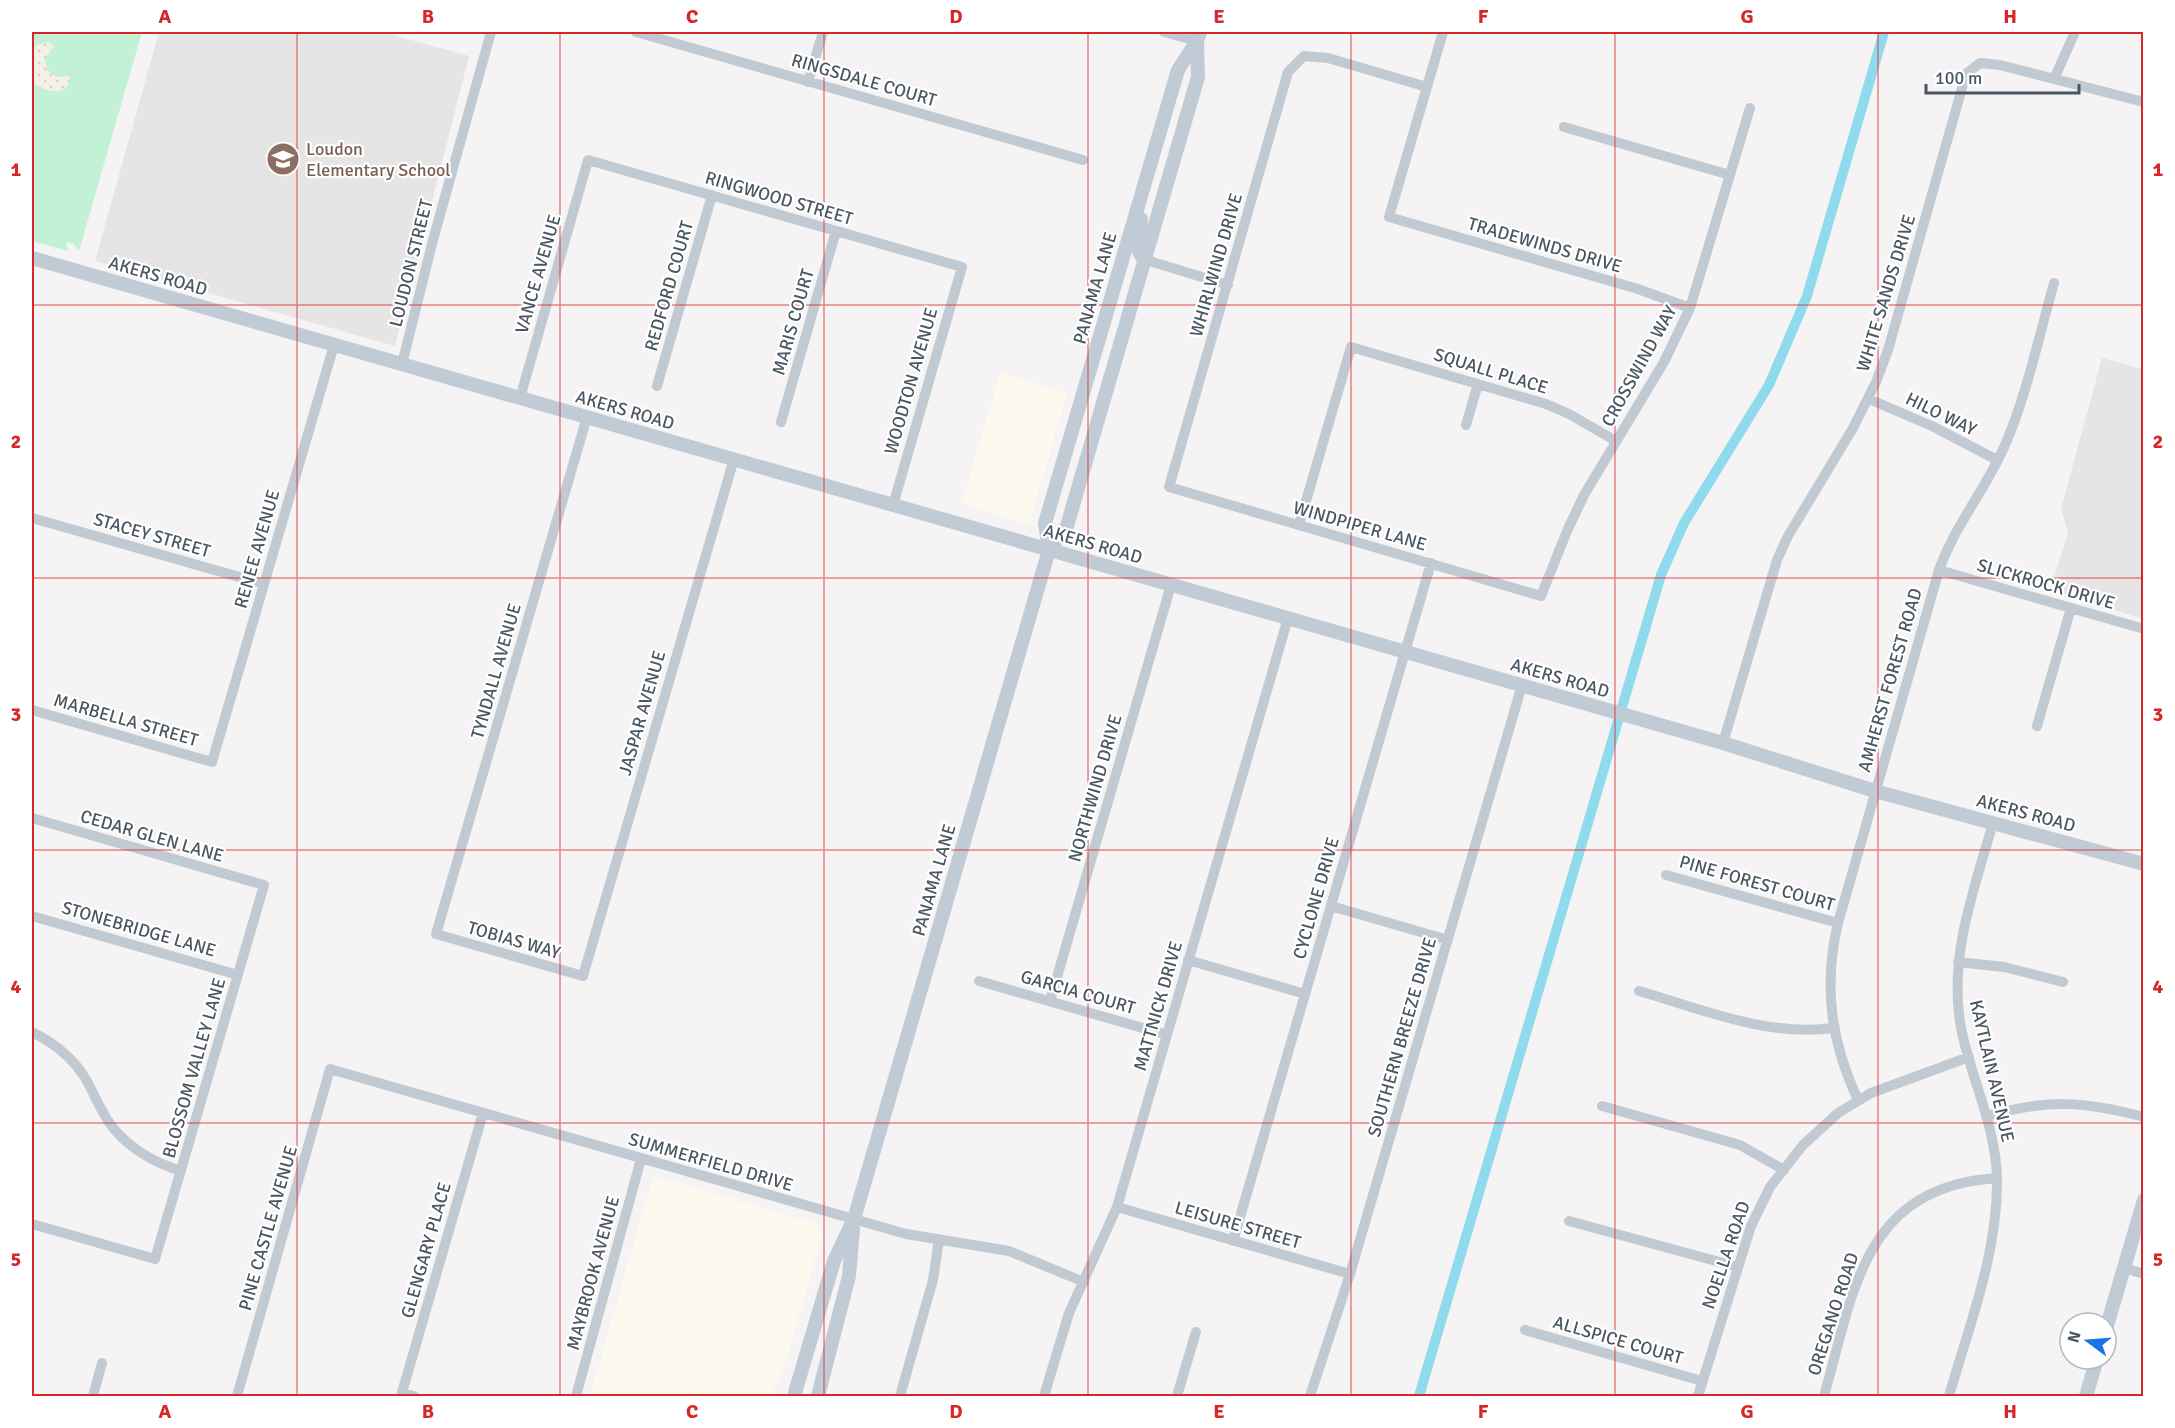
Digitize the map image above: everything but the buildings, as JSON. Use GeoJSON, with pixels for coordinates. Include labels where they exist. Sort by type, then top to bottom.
{"type":"FeatureCollection","features":[{"type":"Feature","properties":{"kind":"street","name":"LOUDON STREET"},"geometry":{"type":"LineString","coordinates":[[402,364],[433,240],[491,32]]}},
{"type":"Feature","properties":{"kind":"street","name":"RINGSDALE COURT"},"geometry":{"type":"LineString","coordinates":[[636,32],[1083,160]]}},
{"type":"Feature","properties":{"kind":"street"},"geometry":{"type":"LineString","coordinates":[[808,82],[823,32]]}},
{"type":"Feature","properties":{"kind":"street"},"geometry":{"type":"LineString","coordinates":[[1164,32],[1199,36]]}},
{"type":"Feature","properties":{"kind":"street"},"geometry":{"type":"LineString","coordinates":[[1427,87],[1443,32]]}},
{"type":"Feature","properties":{"kind":"street"},"geometry":{"type":"LineString","coordinates":[[2054,79],[2075,32]]}},
{"type":"Feature","properties":{"kind":"street","name":"PANAMA LANE"},"geometry":{"type":"LineString","coordinates":[[1049,550],[1045,523],[1178,70],[1199,36]]}},
{"type":"Feature","properties":{"kind":"street","name":"PANAMA LANE"},"geometry":{"type":"LineString","coordinates":[[794,1396],[834,1261],[854,1220],[1049,550],[1067,526],[1143,259],[1198,77],[1199,36]]}},
{"type":"Feature","properties":{"kind":"street","name":"WHIRLWIND DRIVE"},"geometry":{"type":"LineString","coordinates":[[1169,487],[1288,72],[1304,56],[1328,58],[1427,87]]}},
{"type":"Feature","properties":{"kind":"street","name":"WHITE SANDS DRIVE"},"geometry":{"type":"LineString","coordinates":[[1723,743],[1777,560],[1788,536],[1869,399],[1888,350],[1966,74],[1980,63],[2000,65],[2139,101]]}},
{"type":"Feature","properties":{"kind":"street","name":"TRADEWINDS DRIVE"},"geometry":{"type":"LineString","coordinates":[[1427,87],[1389,217],[1638,289],[1690,308]]}},
{"type":"Feature","properties":{"kind":"street","name":"CROSSWIND WAY"},"geometry":{"type":"LineString","coordinates":[[1542,596],[1567,531],[1616,441],[1664,362],[1690,308],[1750,108]]}},
{"type":"Feature","properties":{"kind":"street"},"geometry":{"type":"LineString","coordinates":[[1564,126],[1730,175]]}},
{"type":"Feature","properties":{"kind":"street","name":"RINGWOOD STREET"},"geometry":{"type":"LineString","coordinates":[[588,160],[962,267]]}},
{"type":"Feature","properties":{"kind":"street","name":"VANCE AVENUE"},"geometry":{"type":"LineString","coordinates":[[520,398],[588,160]]}},
{"type":"Feature","properties":{"kind":"street"},"geometry":{"type":"LineString","coordinates":[[1148,172],[1137,247],[1143,259],[1228,285]]}},
{"type":"Feature","properties":{"kind":"street","name":"REDFORD COURT"},"geometry":{"type":"LineString","coordinates":[[657,386],[712,195]]}},
{"type":"Feature","properties":{"kind":"street","name":"MARIS COURT"},"geometry":{"type":"LineString","coordinates":[[781,422],[836,231]]}},
{"type":"Feature","properties":{"kind":"street","name":"AKERS ROAD"},"geometry":{"type":"LineString","coordinates":[[32,258],[1723,743],[1875,790],[2144,864]]}},
{"type":"Feature","properties":{"kind":"street","name":"WOODTON AVENUE"},"geometry":{"type":"LineString","coordinates":[[893,505],[962,267]]}},
{"type":"Feature","properties":{"kind":"street","name":"AMHERST FOREST ROAD"},"geometry":{"type":"LineString","coordinates":[[1858,1100],[1845,1072],[1833,1028],[1830,969],[1838,923],[1939,570],[1955,532],[1997,460],[2013,426],[2054,283]]}},
{"type":"Feature","properties":{"kind":"street","name":"RENEE AVENUE"},"geometry":{"type":"LineString","coordinates":[[212,762],[334,345]]}},
{"type":"Feature","properties":{"kind":"street","name":"SQUALL PLACE"},"geometry":{"type":"LineString","coordinates":[[1299,525],[1351,347],[1478,384],[1569,414],[1616,441]]}},
{"type":"Feature","properties":{"kind":"street"},"geometry":{"type":"LineString","coordinates":[[1466,425],[1478,384]]}},
{"type":"Feature","properties":{"kind":"street","name":"HILO WAY"},"geometry":{"type":"LineString","coordinates":[[1869,399],[1934,427],[1997,460]]}},
{"type":"Feature","properties":{"kind":"street","name":"TYNDALL AVENUE"},"geometry":{"type":"LineString","coordinates":[[436,934],[587,417]]}},
{"type":"Feature","properties":{"kind":"street","name":"JASPAR AVENUE"},"geometry":{"type":"LineString","coordinates":[[583,976],[734,459]]}},
{"type":"Feature","properties":{"kind":"street","name":"WINDPIPER LANE"},"geometry":{"type":"LineString","coordinates":[[1169,487],[1542,596]]}},
{"type":"Feature","properties":{"kind":"street","name":"STACEY STREET"},"geometry":{"type":"LineString","coordinates":[[32,518],[264,584]]}},
{"type":"Feature","properties":{"kind":"street","name":"CYCLONE DRIVE"},"geometry":{"type":"LineString","coordinates":[[1233,1241],[1431,563]]}},
{"type":"Feature","properties":{"kind":"street","name":"SLICKROCK DRIVE"},"geometry":{"type":"LineString","coordinates":[[1939,570],[2144,629]]}},
{"type":"Feature","properties":{"kind":"street","name":"NORTHWIND DRIVE"},"geometry":{"type":"LineString","coordinates":[[1050,1001],[1171,585]]}},
{"type":"Feature","properties":{"kind":"street"},"geometry":{"type":"LineString","coordinates":[[2037,726],[2071,608]]}},
{"type":"Feature","properties":{"kind":"street","name":"MATTNICK DRIVE"},"geometry":{"type":"LineString","coordinates":[[1044,1396],[1069,1313],[1117,1207],[1288,618]]}},
{"type":"Feature","properties":{"kind":"street","name":"SOUTHERN BREEZE DRIVE"},"geometry":{"type":"LineString","coordinates":[[1310,1396],[1350,1274],[1522,685]]}},
{"type":"Feature","properties":{"kind":"street","name":"MARBELLA STREET"},"geometry":{"type":"LineString","coordinates":[[32,710],[212,762]]}},
{"type":"Feature","properties":{"kind":"street","name":"CEDAR GLEN LANE"},"geometry":{"type":"LineString","coordinates":[[32,818],[264,885]]}},
{"type":"Feature","properties":{"kind":"street","name":"KAYTLAIN AVENUE"},"geometry":{"type":"LineString","coordinates":[[1949,1396],[1992,1243],[1996,1221],[1997,1178],[1993,1138],[1969,1057],[1958,1007],[1958,962],[1962,931],[1992,823]]}},
{"type":"Feature","properties":{"kind":"street","name":"PINE FOREST COURT"},"geometry":{"type":"LineString","coordinates":[[1666,875],[1838,923]]}},
{"type":"Feature","properties":{"kind":"street","name":"BLOSSOM VALLEY LANE"},"geometry":{"type":"LineString","coordinates":[[32,1224],[155,1260],[264,885]]}},
{"type":"Feature","properties":{"kind":"street"},"geometry":{"type":"LineString","coordinates":[[1331,906],[1448,940]]}},
{"type":"Feature","properties":{"kind":"street","name":"STONEBRIDGE LANE"},"geometry":{"type":"LineString","coordinates":[[32,916],[238,975]]}},
{"type":"Feature","properties":{"kind":"street","name":"TOBIAS WAY"},"geometry":{"type":"LineString","coordinates":[[436,934],[583,976]]}},
{"type":"Feature","properties":{"kind":"street"},"geometry":{"type":"LineString","coordinates":[[1188,960],[1305,994]]}},
{"type":"Feature","properties":{"kind":"street"},"geometry":{"type":"LineString","coordinates":[[1958,962],[2004,967],[2063,982]]}},
{"type":"Feature","properties":{"kind":"street","name":"GARCIA COURT"},"geometry":{"type":"LineString","coordinates":[[980,981],[1167,1035]]}},
{"type":"Feature","properties":{"kind":"street"},"geometry":{"type":"LineString","coordinates":[[1639,991],[1773,1029],[1809,1031],[1833,1028]]}},
{"type":"Feature","properties":{"kind":"street"},"geometry":{"type":"LineString","coordinates":[[32,1032],[58,1047],[78,1068],[103,1114],[125,1141],[151,1160],[181,1171]]}},
{"type":"Feature","properties":{"kind":"street","name":"NOELLA ROAD"},"geometry":{"type":"LineString","coordinates":[[1698,1396],[1738,1267],[1760,1206],[1784,1170],[1820,1129],[1858,1100],[1891,1084],[1969,1057]]}},
{"type":"Feature","properties":{"kind":"street","name":"SUMMERFIELD DRIVE"},"geometry":{"type":"LineString","coordinates":[[330,1069],[906,1234],[1009,1251],[1084,1282]]}},
{"type":"Feature","properties":{"kind":"street","name":"PINE CASTLE AVENUE"},"geometry":{"type":"LineString","coordinates":[[237,1396],[330,1069]]}},
{"type":"Feature","properties":{"kind":"street"},"geometry":{"type":"LineString","coordinates":[[1987,1116],[2034,1104],[2054,1102],[2097,1105],[2144,1118]]}},
{"type":"Feature","properties":{"kind":"street"},"geometry":{"type":"LineString","coordinates":[[1602,1106],[1740,1145],[1784,1170]]}},
{"type":"Feature","properties":{"kind":"street","name":"GLENGARY PLACE"},"geometry":{"type":"LineString","coordinates":[[402,1395],[483,1113]]}},
{"type":"Feature","properties":{"kind":"street","name":"MAYBROOK AVENUE"},"geometry":{"type":"LineString","coordinates":[[576,1396],[641,1159]]}},
{"type":"Feature","properties":{"kind":"street","name":"OREGANO ROAD"},"geometry":{"type":"LineString","coordinates":[[1824,1396],[1857,1280],[1873,1246],[1885,1230],[1912,1204],[1930,1194],[1965,1181],[1997,1178]]}},
{"type":"Feature","properties":{"kind":"street"},"geometry":{"type":"LineString","coordinates":[[2111,1311],[2144,1200]]}},
{"type":"Feature","properties":{"kind":"street","name":"LEISURE STREET"},"geometry":{"type":"LineString","coordinates":[[1117,1207],[1350,1274]]}},
{"type":"Feature","properties":{"kind":"street","name":"PANAMA LANE"},"geometry":{"type":"LineString","coordinates":[[818,1396],[849,1276],[854,1220]]}},
{"type":"Feature","properties":{"kind":"street"},"geometry":{"type":"LineString","coordinates":[[1569,1221],[1738,1267]]}},
{"type":"Feature","properties":{"kind":"street"},"geometry":{"type":"LineString","coordinates":[[900,1396],[930,1291],[939,1239]]}},
{"type":"Feature","properties":{"kind":"street"},"geometry":{"type":"LineString","coordinates":[[2124,1268],[2144,1274]]}},
{"type":"Feature","properties":{"kind":"street","name":"ALLSPICE COURT"},"geometry":{"type":"LineString","coordinates":[[1525,1330],[1702,1381]]}},
{"type":"Feature","properties":{"kind":"street"},"geometry":{"type":"LineString","coordinates":[[1177,1396],[1196,1332]]}},
{"type":"Feature","properties":{"kind":"street"},"geometry":{"type":"LineString","coordinates":[[93,1396],[102,1363]]}},
{"type":"Feature","properties":{"kind":"street"},"geometry":{"type":"LineString","coordinates":[[2086,1396],[2093,1371]]}},
{"type":"Feature","properties":{"kind":"street"},"geometry":{"type":"LineString","coordinates":[[402,1395],[414,1396]]}},
{"type":"Feature","properties":{"kind":"shaded area","name":"Loudon Elementary School"},"geometry":{"type":"Polygon","coordinates":[[[159,32],[382,32],[469,56],[395,346],[95,261],[159,32]]]}},
{"type":"Feature","properties":{"kind":"shaded area"},"geometry":{"type":"Polygon","coordinates":[[[2102,358],[2143,369],[2143,619],[2050,590],[2068,533],[2061,509],[2102,358]]]}},
{"type":"Feature","properties":{"kind":"shaded area"},"geometry":{"type":"Polygon","coordinates":[[[1000,373],[1067,393],[1029,525],[962,503],[1000,373]]]}},
{"type":"Feature","properties":{"kind":"shaded area"},"geometry":{"type":"Polygon","coordinates":[[[653,1176],[816,1223],[822,1235],[786,1361],[770,1396],[590,1396],[653,1176]]]}},
{"type":"Feature","properties":{"kind":"green space"},"geometry":{"type":"Polygon","coordinates":[[[32,32],[142,32],[79,251],[74,244],[66,242],[68,251],[32,241],[32,234],[36,234],[32,233],[32,32]]]}},
{"type":"Feature","properties":{"kind":"sand"},"geometry":{"type":"Polygon","coordinates":[[[48,42],[54,46],[45,58],[47,70],[57,77],[68,76],[70,79],[64,89],[59,91],[42,88],[32,82],[32,51],[37,45],[48,42]]]}},
{"type":"Feature","properties":{"kind":"waterway"},"geometry":{"type":"LineString","coordinates":[[1419,1396],[1661,575],[1684,523],[1769,385],[1807,296],[1884,32]]}},
{"type":"Feature","properties":{"kind":"place","name":"Loudon Elementary School"},"geometry":{"type":"Point","coordinates":[283,159]}}]}
